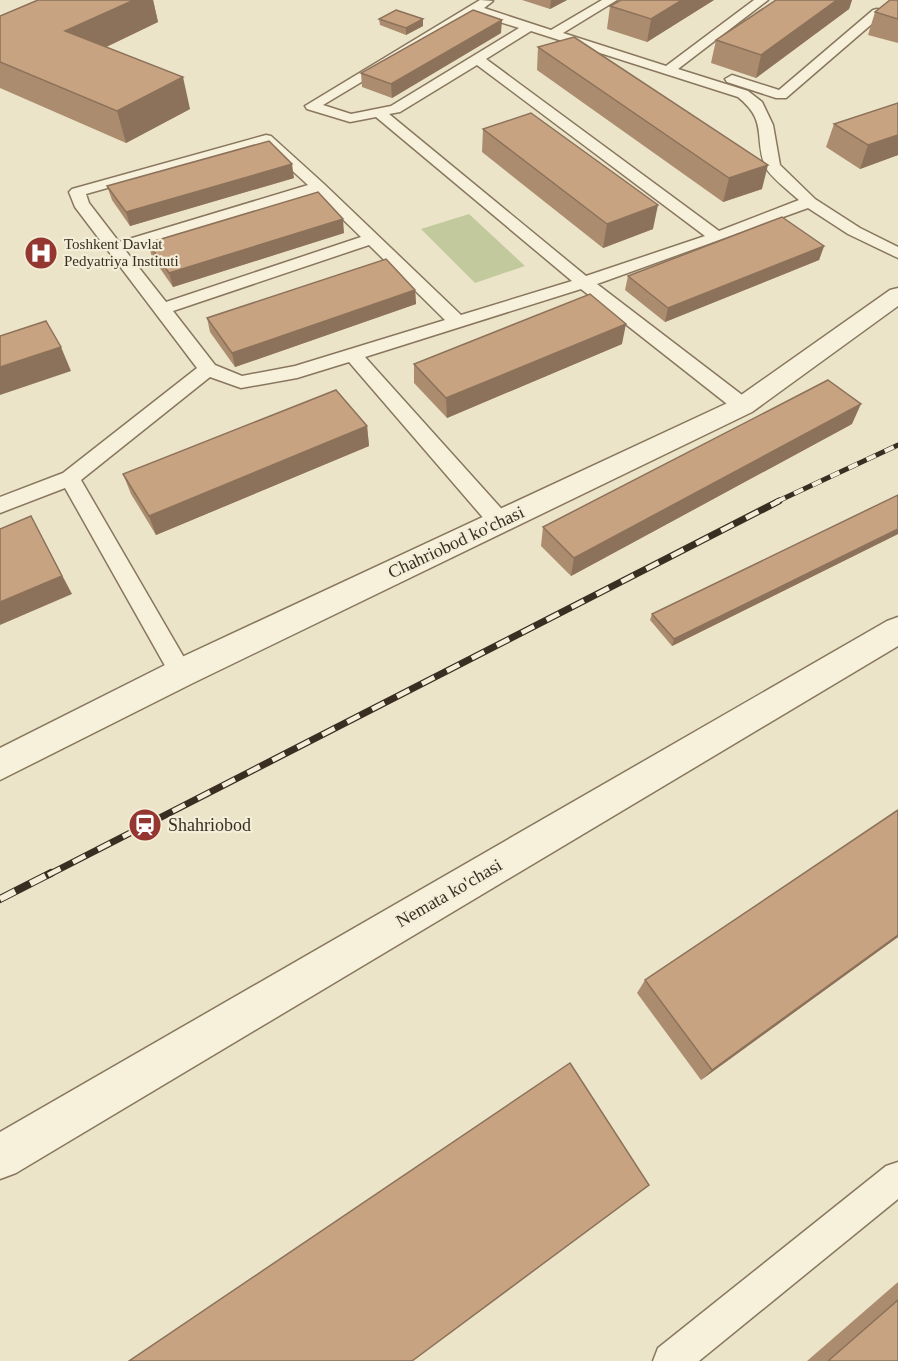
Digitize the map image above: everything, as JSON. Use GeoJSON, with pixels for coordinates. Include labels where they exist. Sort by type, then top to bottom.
{"type":"FeatureCollection","features":[{"type":"Feature","properties":{"kind":"street","name":"Chahriobod ko'chasi"},"geometry":{"type":"LineString","coordinates":[[0,765],[181,673],[743,406],[898,296]]}},
{"type":"Feature","properties":{"kind":"street","name":"Nemata ko'chasi"},"geometry":{"type":"LineString","coordinates":[[0,1157],[898,630]]}},
{"type":"Feature","properties":{"kind":"lane"},"geometry":{"type":"LineString","coordinates":[[489,0],[312,106],[350,118],[394,109],[529,27]]}},
{"type":"Feature","properties":{"kind":"lane"},"geometry":{"type":"LineString","coordinates":[[553,34],[611,0]]}},
{"type":"Feature","properties":{"kind":"lane"},"geometry":{"type":"LineString","coordinates":[[674,66],[762,0]]}},
{"type":"Feature","properties":{"kind":"lane"},"geometry":{"type":"LineString","coordinates":[[473,9],[553,34],[781,95],[877,13]]}},
{"type":"Feature","properties":{"kind":"lane"},"geometry":{"type":"LineString","coordinates":[[568,26],[743,94],[757,105],[766,125],[773,166],[809,202],[854,231],[898,253]]}},
{"type":"Feature","properties":{"kind":"lane"},"geometry":{"type":"LineString","coordinates":[[478,59],[717,237]]}},
{"type":"Feature","properties":{"kind":"lane"},"geometry":{"type":"LineString","coordinates":[[378,112],[584,283],[743,406]]}},
{"type":"Feature","properties":{"kind":"lane"},"geometry":{"type":"LineString","coordinates":[[458,322],[319,187],[266,139],[77,192],[81,204],[208,369],[241,382],[297,372],[584,283],[809,202]]}},
{"type":"Feature","properties":{"kind":"lane"},"geometry":{"type":"LineString","coordinates":[[115,248],[319,187]]}},
{"type":"Feature","properties":{"kind":"lane"},"geometry":{"type":"LineString","coordinates":[[162,309],[372,239]]}},
{"type":"Feature","properties":{"kind":"lane"},"geometry":{"type":"LineString","coordinates":[[352,354],[500,522]]}},
{"type":"Feature","properties":{"kind":"lane"},"geometry":{"type":"LineString","coordinates":[[0,506],[70,478],[208,369]]}},
{"type":"Feature","properties":{"kind":"lane"},"geometry":{"type":"LineString","coordinates":[[70,478],[181,673]]}},
{"type":"Feature","properties":{"kind":"lane"},"geometry":{"type":"LineString","coordinates":[[671,1361],[898,1178]]}},
{"type":"Feature","properties":{"kind":"green space"},"geometry":{"type":"Polygon","coordinates":[[[469,214],[525,266],[475,283],[421,229],[469,214]]]}},
{"type":"Feature","properties":{"kind":"building"},"geometry":{"type":"Polygon","coordinates":[[[38,0],[134,0],[65,31],[183,77],[117,111],[0,62],[0,16],[38,0]]]}},
{"type":"Feature","properties":{"kind":"building"},"geometry":{"type":"Polygon","coordinates":[[[621,0],[682,0],[651,19],[610,6],[621,0]]]}},
{"type":"Feature","properties":{"kind":"building"},"geometry":{"type":"Polygon","coordinates":[[[776,0],[837,0],[761,55],[716,40],[776,0]]]}},
{"type":"Feature","properties":{"kind":"building"},"geometry":{"type":"Polygon","coordinates":[[[890,0],[898,0],[898,19],[875,12],[890,0]]]}},
{"type":"Feature","properties":{"kind":"building"},"geometry":{"type":"Polygon","coordinates":[[[396,10],[423,19],[406,28],[379,19],[396,10]]]}},
{"type":"Feature","properties":{"kind":"building"},"geometry":{"type":"Polygon","coordinates":[[[473,10],[502,20],[391,84],[361,73],[473,10]]]}},
{"type":"Feature","properties":{"kind":"building"},"geometry":{"type":"Polygon","coordinates":[[[574,37],[768,165],[729,178],[538,47],[574,37]]]}},
{"type":"Feature","properties":{"kind":"building"},"geometry":{"type":"Polygon","coordinates":[[[898,103],[898,135],[868,145],[834,124],[898,103]]]}},
{"type":"Feature","properties":{"kind":"building"},"geometry":{"type":"Polygon","coordinates":[[[531,113],[658,205],[607,224],[483,129],[531,113]]]}},
{"type":"Feature","properties":{"kind":"building"},"geometry":{"type":"Polygon","coordinates":[[[269,141],[292,164],[126,212],[107,186],[269,141]]]}},
{"type":"Feature","properties":{"kind":"building"},"geometry":{"type":"Polygon","coordinates":[[[318,192],[343,219],[169,273],[148,243],[318,192]]]}},
{"type":"Feature","properties":{"kind":"building"},"geometry":{"type":"Polygon","coordinates":[[[782,217],[824,246],[668,308],[628,276],[782,217]]]}},
{"type":"Feature","properties":{"kind":"building"},"geometry":{"type":"Polygon","coordinates":[[[386,259],[415,290],[232,353],[207,318],[386,259]]]}},
{"type":"Feature","properties":{"kind":"building"},"geometry":{"type":"Polygon","coordinates":[[[590,294],[626,324],[446,398],[414,364],[590,294]]]}},
{"type":"Feature","properties":{"kind":"building"},"geometry":{"type":"Polygon","coordinates":[[[46,321],[61,347],[0,367],[0,336],[46,321]]]}},
{"type":"Feature","properties":{"kind":"building"},"geometry":{"type":"Polygon","coordinates":[[[828,380],[861,404],[574,558],[543,527],[828,380]]]}},
{"type":"Feature","properties":{"kind":"building"},"geometry":{"type":"Polygon","coordinates":[[[336,390],[367,426],[149,516],[123,474],[336,390]]]}},
{"type":"Feature","properties":{"kind":"building"},"geometry":{"type":"Polygon","coordinates":[[[898,495],[898,529],[674,639],[652,614],[898,495]]]}},
{"type":"Feature","properties":{"kind":"building"},"geometry":{"type":"Polygon","coordinates":[[[31,516],[62,576],[0,602],[0,529],[31,516]]]}},
{"type":"Feature","properties":{"kind":"building"},"geometry":{"type":"Polygon","coordinates":[[[898,810],[898,935],[712,1070],[645,980],[898,810]]]}},
{"type":"Feature","properties":{"kind":"building"},"geometry":{"type":"Polygon","coordinates":[[[570,1063],[649,1185],[412,1361],[129,1361],[570,1063]]]}},
{"type":"Feature","properties":{"kind":"building"},"geometry":{"type":"Polygon","coordinates":[[[898,1300],[898,1361],[828,1361],[898,1300]]]}},
{"type":"Feature","properties":{"kind":"railway"},"geometry":{"type":"LineString","coordinates":[[776,502],[898,445]]}},
{"type":"Feature","properties":{"kind":"railway"},"geometry":{"type":"LineString","coordinates":[[48,875],[779,501]]}},
{"type":"Feature","properties":{"kind":"railway"},"geometry":{"type":"LineString","coordinates":[[0,899],[51,873]]}},
{"type":"Feature","properties":{"kind":"place","name":"Toshkent Davlat Pedyatriya Instituti"},"geometry":{"type":"Point","coordinates":[41,253]}},
{"type":"Feature","properties":{"kind":"place","name":"Shahriobod"},"geometry":{"type":"Point","coordinates":[145,825]}}]}
